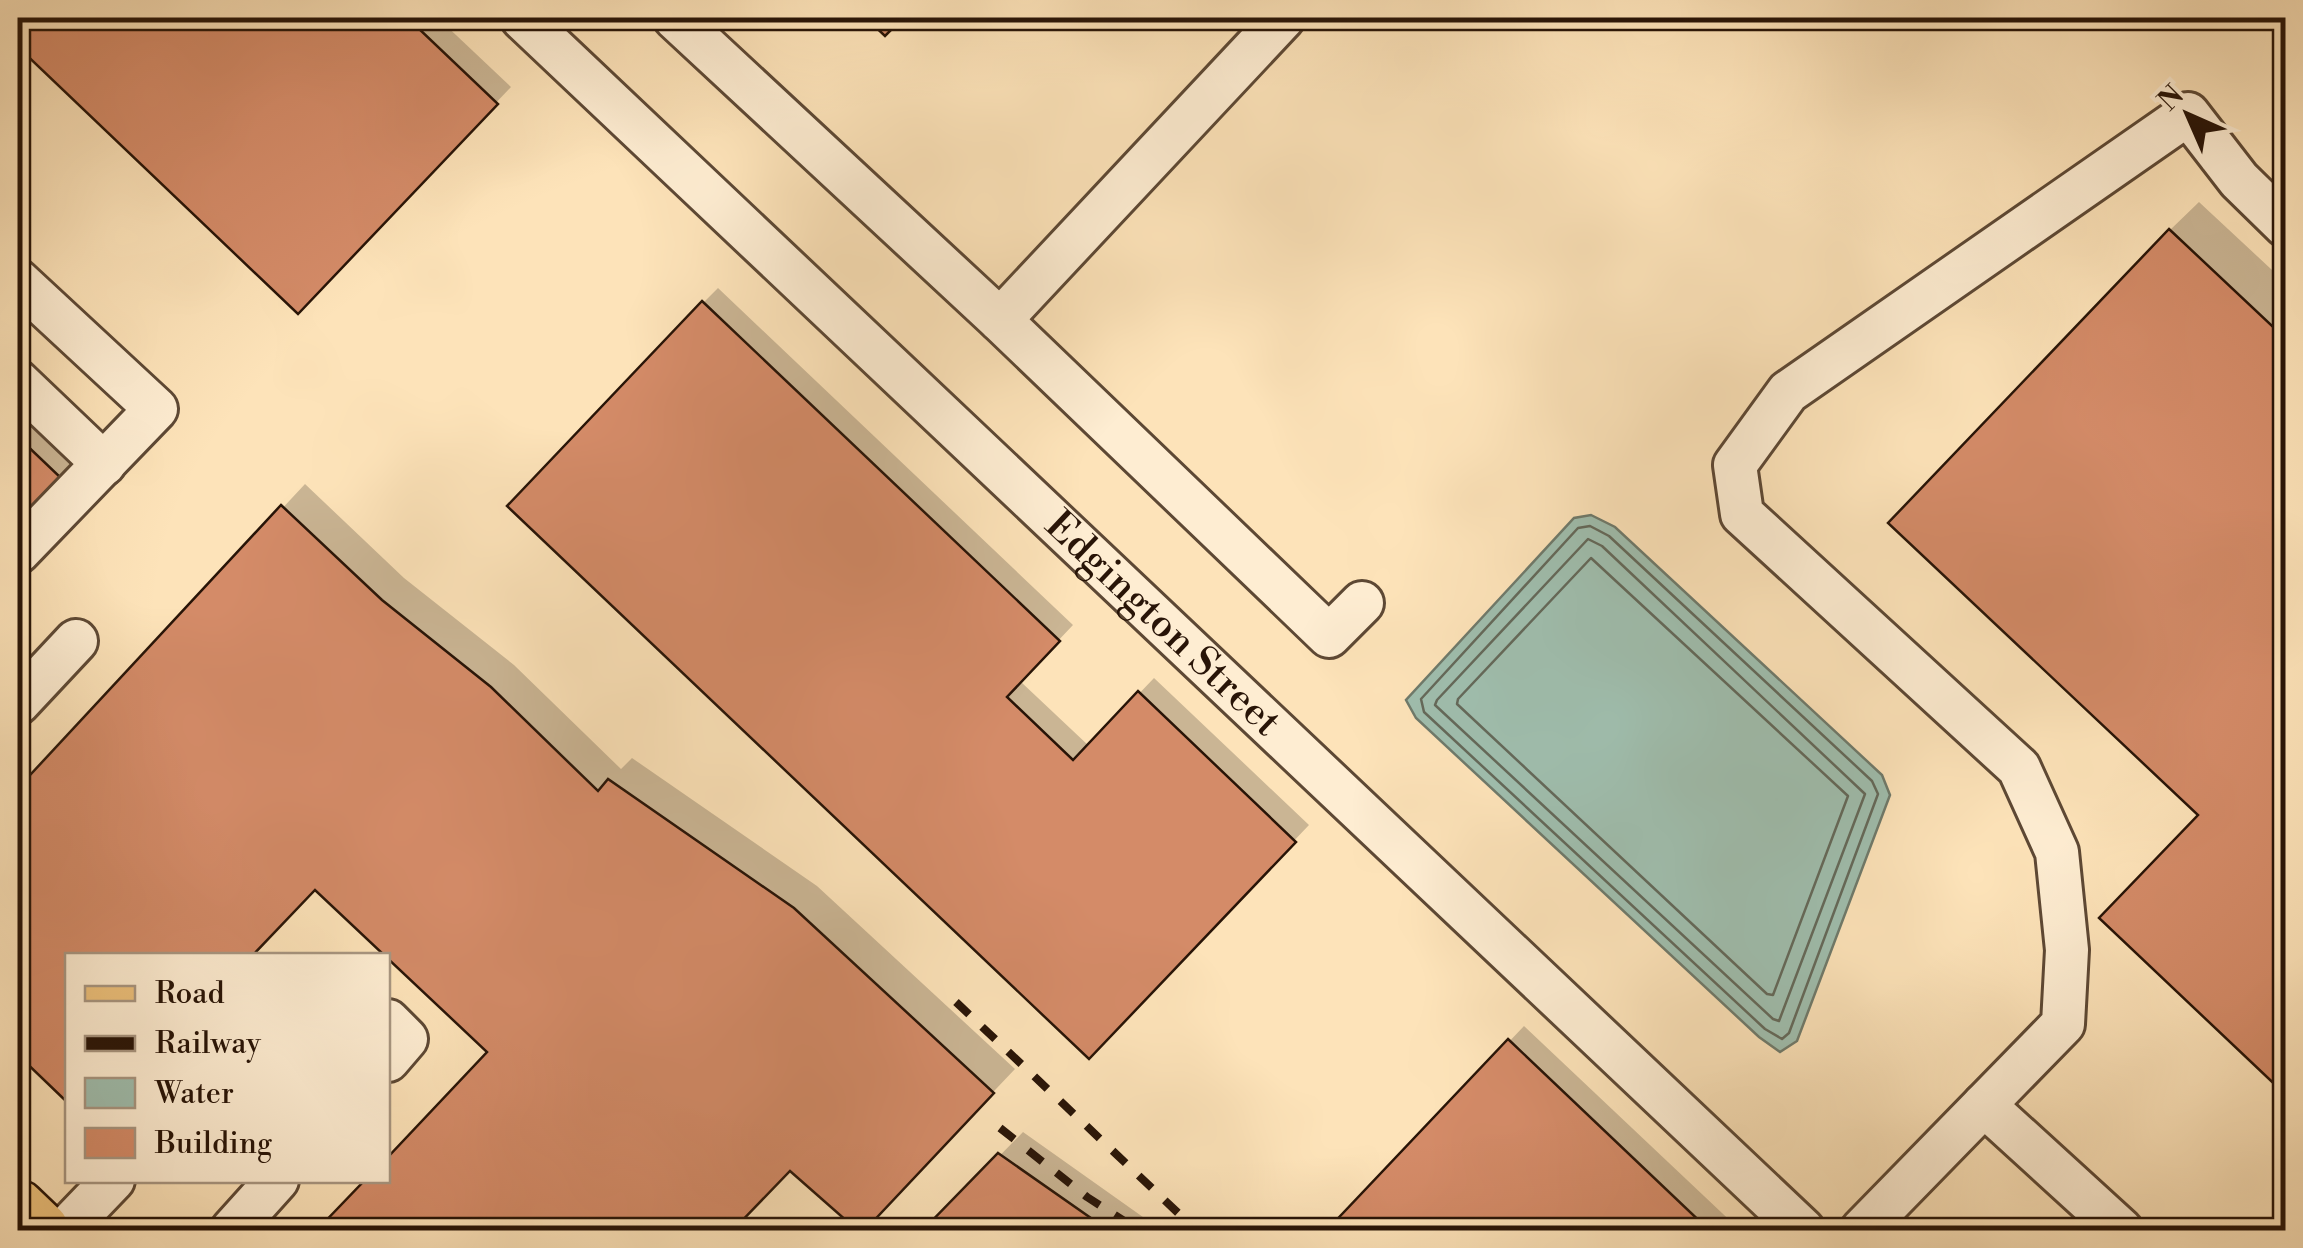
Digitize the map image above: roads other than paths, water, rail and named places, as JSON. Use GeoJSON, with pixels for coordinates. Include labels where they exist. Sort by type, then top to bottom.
{"type":"FeatureCollection","features":[{"type":"Feature","properties":{"kind":"main road"},"geometry":{"type":"LineString","coordinates":[[18,1208],[41,1230]]}},
{"type":"Feature","properties":{"kind":"street","name":"Edgington Street"},"geometry":{"type":"LineString","coordinates":[[522,18],[1803,1230]]}},
{"type":"Feature","properties":{"kind":"street"},"geometry":{"type":"LineString","coordinates":[[675,18],[1000,320],[1330,636],[1362,603]]}},
{"type":"Feature","properties":{"kind":"street"},"geometry":{"type":"LineString","coordinates":[[1000,320],[1283,18]]}},
{"type":"Feature","properties":{"kind":"street"},"geometry":{"type":"LineString","coordinates":[[1862,1230],[2063,1024],[2068,950],[2057,852],[2019,768],[1742,514],[1735,465],[1788,392],[2188,114],[2238,180],[2286,226]]}},
{"type":"Feature","properties":{"kind":"street"},"geometry":{"type":"LineString","coordinates":[[18,281],[156,409],[18,552]]}},
{"type":"Feature","properties":{"kind":"street"},"geometry":{"type":"LineString","coordinates":[[18,382],[104,464]]}},
{"type":"Feature","properties":{"kind":"street"},"geometry":{"type":"LineString","coordinates":[[18,703],[76,641]]}},
{"type":"Feature","properties":{"kind":"street"},"geometry":{"type":"LineString","coordinates":[[390,1023],[406,1039],[390,1058]]}},
{"type":"Feature","properties":{"kind":"street"},"geometry":{"type":"LineString","coordinates":[[1984,1105],[2121,1230]]}},
{"type":"Feature","properties":{"kind":"street"},"geometry":{"type":"LineString","coordinates":[[65,1230],[110,1183]]}},
{"type":"Feature","properties":{"kind":"street"},"geometry":{"type":"LineString","coordinates":[[232,1230],[274,1183]]}},
{"type":"Feature","properties":{"kind":"water"},"geometry":{"type":"Polygon","coordinates":[[[1591,515],[1615,527],[1882,775],[1890,795],[1797,1041],[1780,1052],[1759,1037],[1416,718],[1406,700],[1574,518],[1591,515]]]}},
{"type":"Feature","properties":{"kind":"railway"},"geometry":{"type":"LineString","coordinates":[[956,1002],[1196,1230]]}},
{"type":"Feature","properties":{"kind":"railway"},"geometry":{"type":"LineString","coordinates":[[1000,1128],[1087,1197],[1138,1230]]}}]}
